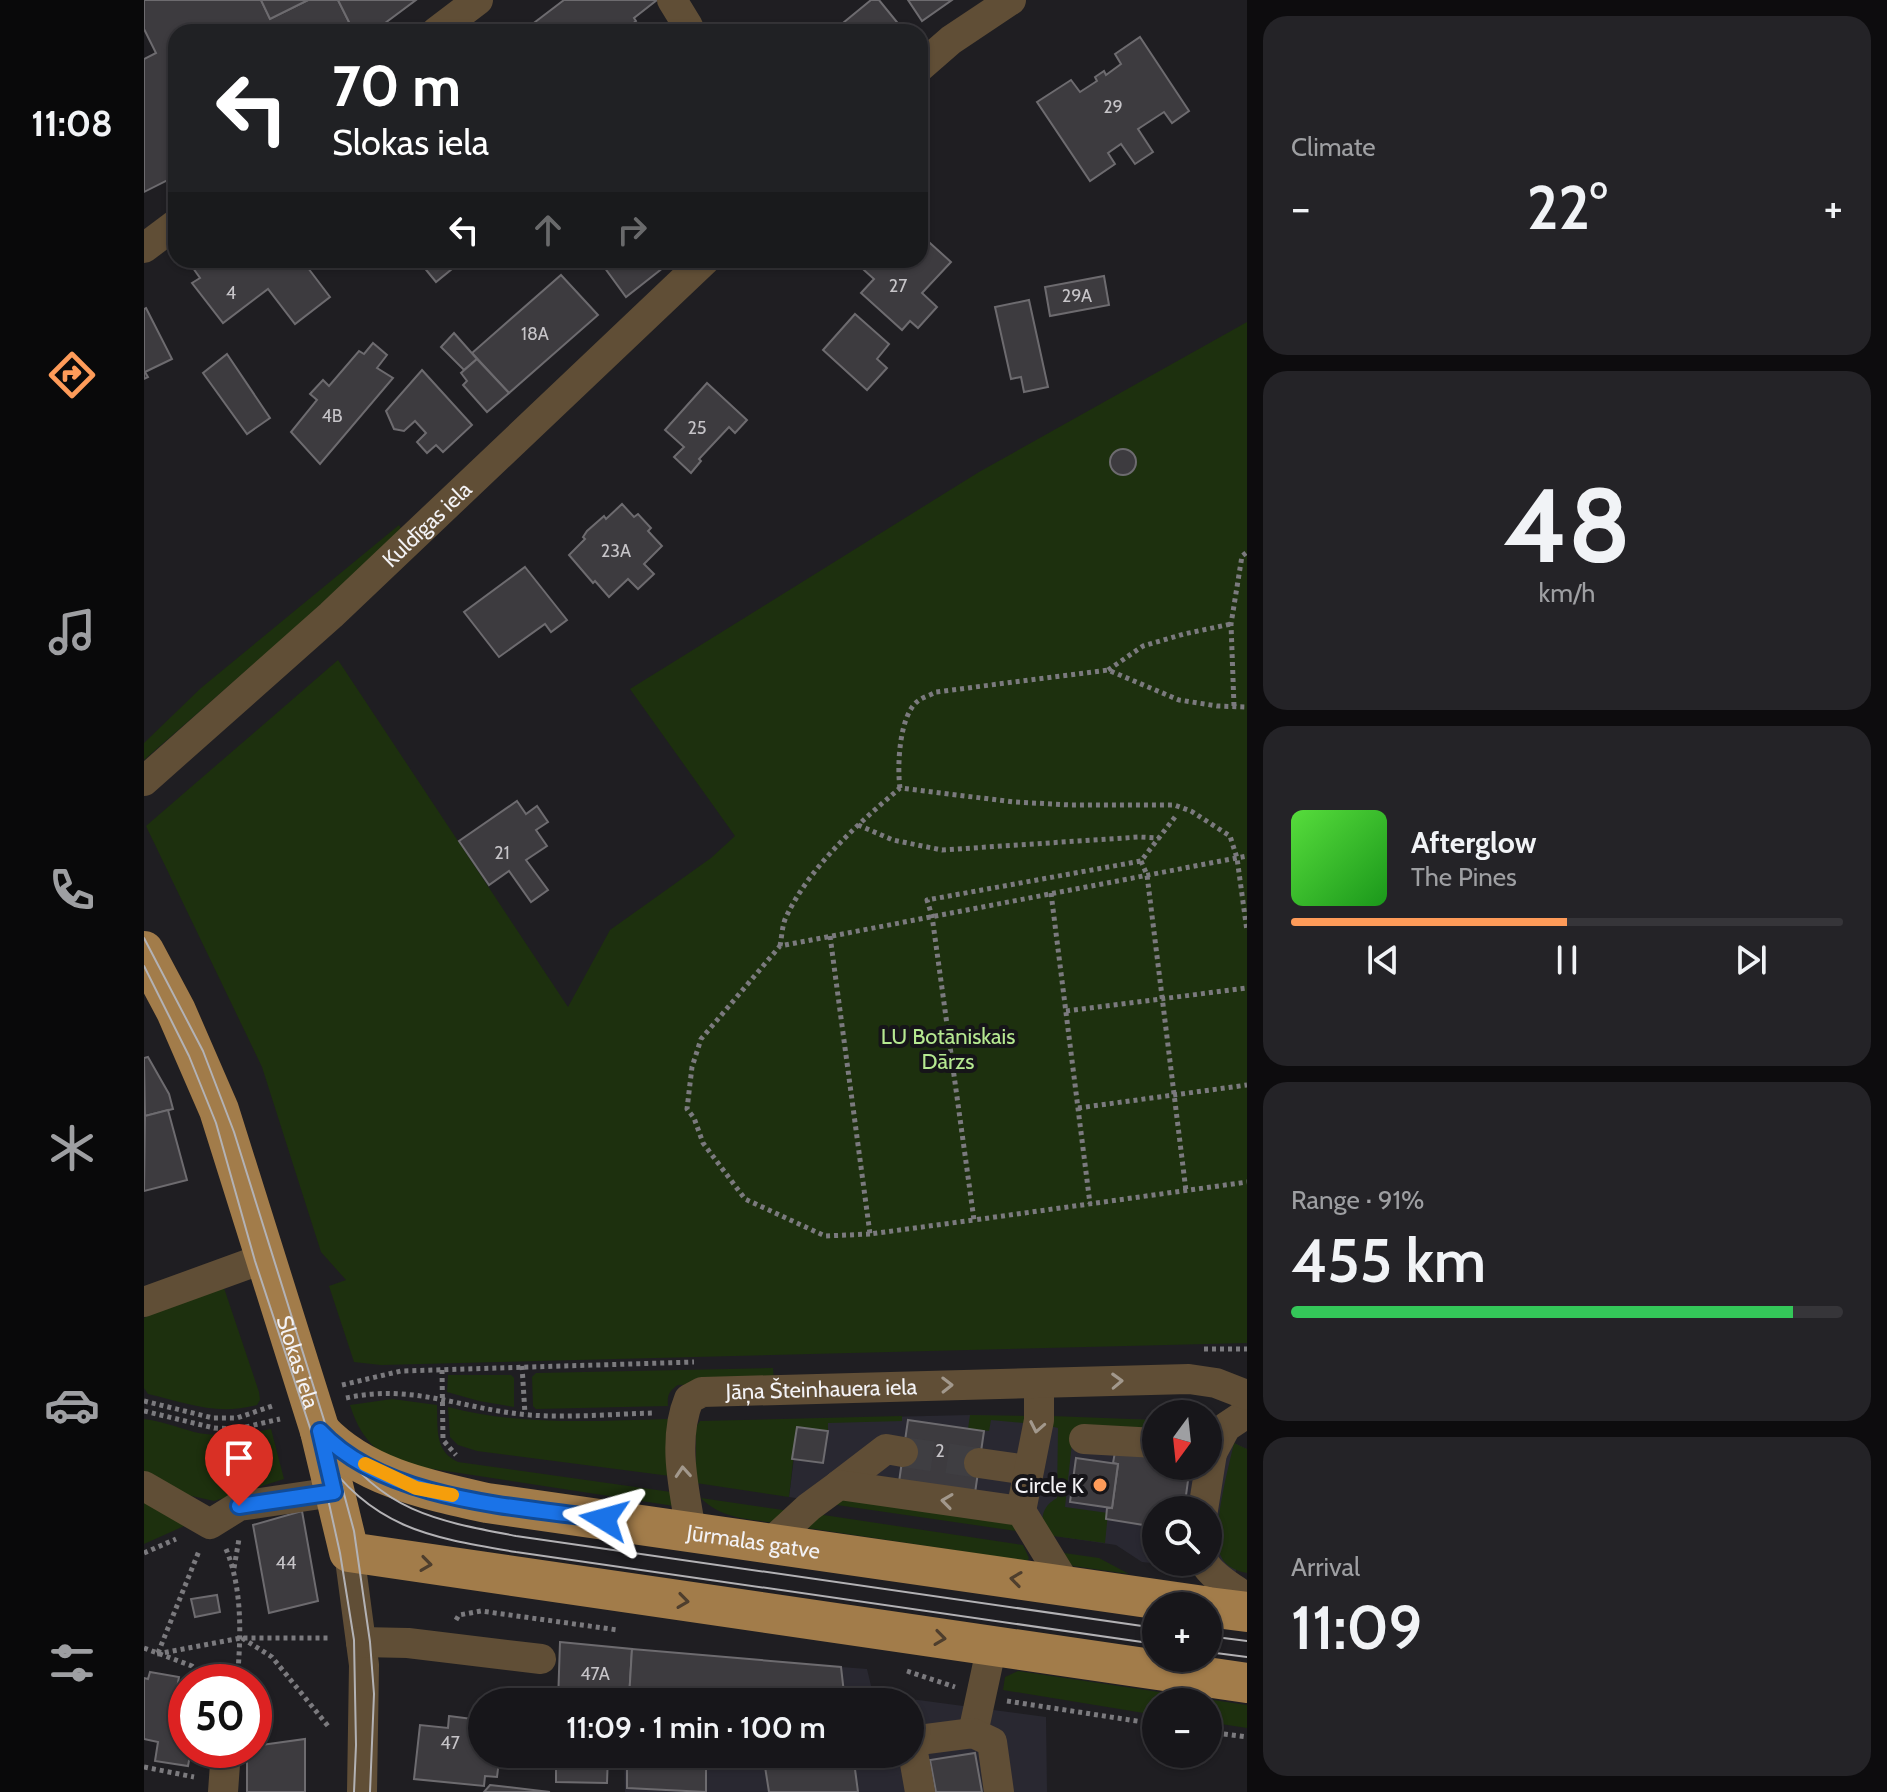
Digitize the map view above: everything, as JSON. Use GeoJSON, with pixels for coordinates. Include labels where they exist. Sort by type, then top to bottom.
{"type":"FeatureCollection","features":[{"type":"Feature","properties":{"kind":"main road","name":"Slokas iela"},"geometry":{"type":"LineString","coordinates":[[144,951],[176,1011],[219,1110],[313,1411],[349,1552]]}},
{"type":"Feature","properties":{"kind":"main road","name":"Jūrmalas gatve"},"geometry":{"type":"LineString","coordinates":[[313,1411],[330,1442],[361,1462],[416,1488],[487,1503],[1142,1597]]}},
{"type":"Feature","properties":{"kind":"main road"},"geometry":{"type":"LineString","coordinates":[[349,1552],[1247,1683]]}},
{"type":"Feature","properties":{"kind":"main road","name":"Jūrmalas gatve"},"geometry":{"type":"LineString","coordinates":[[1222,1608],[1247,1612]]}},
{"type":"Feature","properties":{"kind":"street"},"geometry":{"type":"LineString","coordinates":[[446,24],[478,0]]}},
{"type":"Feature","properties":{"kind":"street"},"geometry":{"type":"LineString","coordinates":[[672,0],[687,24]]}},
{"type":"Feature","properties":{"kind":"street"},"geometry":{"type":"LineString","coordinates":[[928,60],[951,40],[1011,0]]}},
{"type":"Feature","properties":{"kind":"street"},"geometry":{"type":"LineString","coordinates":[[144,248],[168,230]]}},
{"type":"Feature","properties":{"kind":"street","name":"Kuldīgas iela"},"geometry":{"type":"LineString","coordinates":[[144,781],[331,615],[697,268]]}},
{"type":"Feature","properties":{"kind":"street"},"geometry":{"type":"LineString","coordinates":[[144,1302],[265,1258]]}},
{"type":"Feature","properties":{"kind":"street","name":"Jāņa Šteinhauera iela"},"geometry":{"type":"LineString","coordinates":[[684,1412],[689,1399],[702,1392],[726,1390],[1189,1379],[1216,1383],[1247,1395]]}},
{"type":"Feature","properties":{"kind":"street"},"geometry":{"type":"LineString","coordinates":[[1039,1383],[1039,1420],[1021,1511],[1067,1586]]}},
{"type":"Feature","properties":{"kind":"street"},"geometry":{"type":"LineString","coordinates":[[684,1412],[680,1436],[691,1531]]}},
{"type":"Feature","properties":{"kind":"street"},"geometry":{"type":"LineString","coordinates":[[1222,1434],[1226,1427],[1247,1413]]}},
{"type":"Feature","properties":{"kind":"street"},"geometry":{"type":"LineString","coordinates":[[1084,1439],[1142,1442]]}},
{"type":"Feature","properties":{"kind":"street"},"geometry":{"type":"LineString","coordinates":[[770,1543],[809,1507],[886,1449],[903,1452]]}},
{"type":"Feature","properties":{"kind":"street"},"geometry":{"type":"LineString","coordinates":[[979,1463],[1027,1470]]}},
{"type":"Feature","properties":{"kind":"street"},"geometry":{"type":"LineString","coordinates":[[839,1485],[1021,1511]]}},
{"type":"Feature","properties":{"kind":"street"},"geometry":{"type":"LineString","coordinates":[[144,1486],[210,1524],[239,1506],[334,1492]]}},
{"type":"Feature","properties":{"kind":"street","name":"Slokas iela"},"geometry":{"type":"LineString","coordinates":[[349,1552],[365,1701],[362,1792]]}},
{"type":"Feature","properties":{"kind":"street"},"geometry":{"type":"LineString","coordinates":[[1217,1576],[1247,1598]]}},
{"type":"Feature","properties":{"kind":"street"},"geometry":{"type":"LineString","coordinates":[[361,1642],[541,1659]]}},
{"type":"Feature","properties":{"kind":"street"},"geometry":{"type":"LineString","coordinates":[[973,1733],[992,1645]]}},
{"type":"Feature","properties":{"kind":"street"},"geometry":{"type":"LineString","coordinates":[[920,1792],[911,1741],[973,1733],[992,1742],[999,1792]]}},
{"type":"Feature","properties":{"kind":"street"},"geometry":{"type":"LineString","coordinates":[[224,1788],[225,1768]]}},
{"type":"Feature","properties":{"kind":"path"},"geometry":{"type":"LineString","coordinates":[[1234,706],[1231,624],[1242,556],[1247,552]]}},
{"type":"Feature","properties":{"kind":"path"},"geometry":{"type":"LineString","coordinates":[[900,788],[897,765],[905,724],[916,702],[936,692],[1108,670],[1143,646],[1231,624]]}},
{"type":"Feature","properties":{"kind":"path"},"geometry":{"type":"LineString","coordinates":[[1108,670],[1179,700],[1247,707]]}},
{"type":"Feature","properties":{"kind":"path"},"geometry":{"type":"LineString","coordinates":[[1247,931],[1237,858],[1230,836],[1191,811],[1174,805],[1014,802],[900,788],[858,825],[809,880],[785,918],[780,946],[701,1039],[692,1067],[687,1109],[694,1118],[703,1143],[745,1199],[825,1236],[870,1234],[1247,1182]]}},
{"type":"Feature","properties":{"kind":"path"},"geometry":{"type":"LineString","coordinates":[[974,1220],[932,916],[927,900],[1141,861],[1175,817]]}},
{"type":"Feature","properties":{"kind":"path"},"geometry":{"type":"LineString","coordinates":[[858,825],[893,840],[942,850],[1160,838]]}},
{"type":"Feature","properties":{"kind":"path"},"geometry":{"type":"LineString","coordinates":[[780,946],[1247,856]]}},
{"type":"Feature","properties":{"kind":"path"},"geometry":{"type":"LineString","coordinates":[[1141,861],[1147,875],[1186,1191]]}},
{"type":"Feature","properties":{"kind":"path"},"geometry":{"type":"LineString","coordinates":[[1051,893],[1090,1204]]}},
{"type":"Feature","properties":{"kind":"path"},"geometry":{"type":"LineString","coordinates":[[830,936],[870,1234]]}},
{"type":"Feature","properties":{"kind":"path"},"geometry":{"type":"LineString","coordinates":[[1066,1011],[1247,988]]}},
{"type":"Feature","properties":{"kind":"path"},"geometry":{"type":"LineString","coordinates":[[1078,1108],[1247,1085]]}},
{"type":"Feature","properties":{"kind":"path"},"geometry":{"type":"LineString","coordinates":[[522,1366],[525,1414]]}},
{"type":"Feature","properties":{"kind":"path"},"geometry":{"type":"LineString","coordinates":[[442,1370],[443,1440],[456,1455]]}},
{"type":"Feature","properties":{"kind":"path"},"geometry":{"type":"LineString","coordinates":[[144,1401],[213,1418],[237,1418],[313,1411],[353,1382]]}},
{"type":"Feature","properties":{"kind":"path"},"geometry":{"type":"LineString","coordinates":[[144,1411],[214,1428],[237,1429],[313,1411],[357,1396],[389,1392],[525,1414],[684,1412]]}},
{"type":"Feature","properties":{"kind":"path"},"geometry":{"type":"LineString","coordinates":[[210,1524],[234,1568],[241,1638],[239,1664]]}},
{"type":"Feature","properties":{"kind":"path"},"geometry":{"type":"LineString","coordinates":[[157,1654],[210,1524]]}},
{"type":"Feature","properties":{"kind":"path"},"geometry":{"type":"LineString","coordinates":[[435,1647],[459,1615],[481,1611],[626,1631]]}},
{"type":"Feature","properties":{"kind":"path"},"geometry":{"type":"LineString","coordinates":[[241,1638],[272,1657],[328,1726]]}},
{"type":"Feature","properties":{"kind":"path"},"geometry":{"type":"LineString","coordinates":[[157,1654],[241,1638],[326,1638],[361,1642]]}},
{"type":"Feature","properties":{"kind":"path"},"geometry":{"type":"LineString","coordinates":[[144,1648],[186,1664]]}},
{"type":"Feature","properties":{"kind":"path"},"geometry":{"type":"LineString","coordinates":[[901,1669],[1022,1705],[1142,1722]]}},
{"type":"Feature","properties":{"kind":"path"},"geometry":{"type":"LineString","coordinates":[[1222,1734],[1247,1737]]}},
{"type":"Feature","properties":{"kind":"path"},"geometry":{"type":"LineString","coordinates":[[144,1767],[224,1788]]}},
{"type":"Feature","properties":{"kind":"shaded area"},"geometry":{"type":"Polygon","coordinates":[[[970,1415],[1142,1420],[1142,1480],[1222,1480],[1222,1437],[1247,1449],[1236,1572],[1222,1571],[1222,1496],[1142,1496],[1142,1562],[1116,1545],[789,1497],[799,1419],[970,1415]]]}},
{"type":"Feature","properties":{"kind":"shaded area"},"geometry":{"type":"Polygon","coordinates":[[[623,1650],[867,1669],[872,1688],[624,1688],[623,1650]]]}},
{"type":"Feature","properties":{"kind":"shaded area"},"geometry":{"type":"Polygon","coordinates":[[[924,1701],[1046,1717],[1047,1792],[625,1792],[624,1768],[924,1768],[924,1701]]]}},
{"type":"Feature","properties":{"kind":"green space","name":"LU Botāniskais Dārzs"},"geometry":{"type":"Polygon","coordinates":[[[1247,322],[1247,1343],[381,1365],[354,1362],[329,1286],[346,1280],[321,1252],[262,1067],[146,826],[338,660],[568,1007],[610,930],[711,858],[735,836],[630,689],[979,472],[1247,322]]]}},
{"type":"Feature","properties":{"kind":"green space"},"geometry":{"type":"Polygon","coordinates":[[[399,525],[402,530],[144,760],[144,743],[201,688],[399,525]]]}},
{"type":"Feature","properties":{"kind":"green space"},"geometry":{"type":"Polygon","coordinates":[[[224,1288],[259,1392],[257,1405],[215,1409],[148,1394],[144,1388],[144,1318],[165,1307],[224,1288]]]}},
{"type":"Feature","properties":{"kind":"green space"},"geometry":{"type":"Polygon","coordinates":[[[773,1368],[774,1383],[678,1385],[669,1394],[668,1406],[536,1409],[533,1406],[532,1377],[536,1373],[773,1368]]]}},
{"type":"Feature","properties":{"kind":"green space"},"geometry":{"type":"Polygon","coordinates":[[[448,1375],[511,1375],[514,1378],[514,1407],[447,1392],[448,1375]]]}},
{"type":"Feature","properties":{"kind":"green space"},"geometry":{"type":"Polygon","coordinates":[[[392,1399],[437,1405],[441,1445],[458,1462],[671,1492],[674,1506],[400,1464],[368,1440],[350,1405],[392,1399]]]}},
{"type":"Feature","properties":{"kind":"green space"},"geometry":{"type":"Polygon","coordinates":[[[448,1407],[530,1420],[668,1419],[670,1476],[477,1451],[458,1445],[450,1437],[448,1407]]]}},
{"type":"Feature","properties":{"kind":"green space"},"geometry":{"type":"Polygon","coordinates":[[[970,1415],[1030,1416],[1024,1423],[991,1420],[989,1431],[968,1429],[970,1415]]]}},
{"type":"Feature","properties":{"kind":"green space"},"geometry":{"type":"Polygon","coordinates":[[[902,1416],[902,1421],[828,1423],[828,1431],[797,1427],[789,1497],[696,1483],[696,1427],[700,1421],[902,1416]]]}},
{"type":"Feature","properties":{"kind":"green space"},"geometry":{"type":"Polygon","coordinates":[[[1052,1416],[1142,1419],[1142,1434],[1072,1443],[1065,1507],[1108,1513],[1105,1543],[1046,1535],[1043,1514],[1057,1498],[1058,1428],[1050,1426],[1052,1416]]]}},
{"type":"Feature","properties":{"kind":"green space"},"geometry":{"type":"Polygon","coordinates":[[[144,1419],[213,1435],[271,1429],[284,1479],[214,1501],[170,1491],[144,1473],[144,1419]]]}},
{"type":"Feature","properties":{"kind":"green space"},"geometry":{"type":"Polygon","coordinates":[[[1234,1443],[1247,1449],[1247,1573],[1233,1569],[1222,1557],[1222,1497],[1234,1443]]]}},
{"type":"Feature","properties":{"kind":"green space"},"geometry":{"type":"Polygon","coordinates":[[[144,1492],[191,1523],[144,1544],[144,1492]]]}},
{"type":"Feature","properties":{"kind":"green space"},"geometry":{"type":"Polygon","coordinates":[[[701,1498],[790,1511],[776,1523],[726,1514],[701,1498]]]}},
{"type":"Feature","properties":{"kind":"green space"},"geometry":{"type":"Polygon","coordinates":[[[838,1498],[1010,1517],[1016,1531],[830,1504],[838,1498]]]}},
{"type":"Feature","properties":{"kind":"green space"},"geometry":{"type":"Polygon","coordinates":[[[817,1514],[1023,1545],[1029,1558],[1027,1561],[801,1527],[817,1514]]]}},
{"type":"Feature","properties":{"kind":"green space"},"geometry":{"type":"Polygon","coordinates":[[[1057,1552],[1099,1558],[1129,1574],[1073,1566],[1057,1552]]]}},
{"type":"Feature","properties":{"kind":"green space"},"geometry":{"type":"Polygon","coordinates":[[[1018,1671],[1142,1689],[1142,1713],[1003,1690],[1005,1677],[1018,1671]]]}},
{"type":"Feature","properties":{"kind":"green space"},"geometry":{"type":"Polygon","coordinates":[[[1222,1701],[1247,1705],[1247,1728],[1222,1724],[1222,1701]]]}},
{"type":"Feature","properties":{"kind":"building"},"geometry":{"type":"Polygon","coordinates":[[[144,0],[261,0],[270,19],[308,0],[338,0],[350,24],[168,24],[168,180],[144,192],[144,59],[156,53],[144,29],[144,0]]]}},
{"type":"Feature","properties":{"kind":"building"},"geometry":{"type":"Polygon","coordinates":[[[261,0],[308,0],[270,19],[261,0]]]}},
{"type":"Feature","properties":{"kind":"building"},"geometry":{"type":"Polygon","coordinates":[[[338,0],[416,0],[384,24],[350,24],[338,0]]]}},
{"type":"Feature","properties":{"kind":"building"},"geometry":{"type":"Polygon","coordinates":[[[564,0],[657,0],[634,18],[636,21],[632,24],[532,24],[564,0]]]}},
{"type":"Feature","properties":{"kind":"building"},"geometry":{"type":"Polygon","coordinates":[[[871,0],[879,0],[898,24],[842,24],[871,0]]]}},
{"type":"Feature","properties":{"kind":"building"},"geometry":{"type":"Polygon","coordinates":[[[908,0],[952,0],[922,21],[908,0]]]}},
{"type":"Feature","properties":{"kind":"building"},"geometry":{"type":"Polygon","coordinates":[[[1140,37],[1189,111],[1172,123],[1164,112],[1138,129],[1153,152],[1135,164],[1121,144],[1108,153],[1115,164],[1090,181],[1037,102],[1071,80],[1080,92],[1097,81],[1095,77],[1104,71],[1106,75],[1121,64],[1115,54],[1140,37]]]}},
{"type":"Feature","properties":{"kind":"building"},"geometry":{"type":"Polygon","coordinates":[[[928,241],[951,262],[922,293],[937,307],[918,328],[910,321],[902,330],[861,293],[874,279],[862,268],[928,268],[928,241]]]}},
{"type":"Feature","properties":{"kind":"building"},"geometry":{"type":"Polygon","coordinates":[[[193,268],[308,268],[330,297],[295,324],[268,289],[223,323],[192,283],[200,278],[193,268]]]}},
{"type":"Feature","properties":{"kind":"building"},"geometry":{"type":"Polygon","coordinates":[[[425,268],[453,268],[436,282],[425,268]]]}},
{"type":"Feature","properties":{"kind":"building"},"geometry":{"type":"Polygon","coordinates":[[[605,268],[663,268],[626,297],[605,268]]]}},
{"type":"Feature","properties":{"kind":"building"},"geometry":{"type":"Polygon","coordinates":[[[561,275],[598,315],[509,393],[472,353],[561,275]]]}},
{"type":"Feature","properties":{"kind":"building"},"geometry":{"type":"Polygon","coordinates":[[[1104,276],[1109,305],[1050,316],[1045,287],[1104,276]]]}},
{"type":"Feature","properties":{"kind":"building"},"geometry":{"type":"Polygon","coordinates":[[[1029,300],[1048,387],[1024,392],[1021,377],[1011,379],[995,307],[1029,300]]]}},
{"type":"Feature","properties":{"kind":"building"},"geometry":{"type":"Polygon","coordinates":[[[144,309],[172,359],[145,372],[148,377],[144,379],[144,309]]]}},
{"type":"Feature","properties":{"kind":"building"},"geometry":{"type":"Polygon","coordinates":[[[855,314],[889,344],[877,359],[887,368],[867,390],[823,350],[855,314]]]}},
{"type":"Feature","properties":{"kind":"building"},"geometry":{"type":"Polygon","coordinates":[[[454,333],[477,359],[464,370],[441,347],[454,333]]]}},
{"type":"Feature","properties":{"kind":"building"},"geometry":{"type":"Polygon","coordinates":[[[373,343],[387,355],[377,368],[393,378],[320,464],[291,432],[317,400],[310,394],[323,380],[329,386],[359,351],[364,354],[373,343]]]}},
{"type":"Feature","properties":{"kind":"building"},"geometry":{"type":"Polygon","coordinates":[[[227,354],[270,418],[247,434],[203,373],[227,354]]]}},
{"type":"Feature","properties":{"kind":"building"},"geometry":{"type":"Polygon","coordinates":[[[477,359],[509,393],[487,412],[463,385],[467,381],[461,373],[477,359]]]}},
{"type":"Feature","properties":{"kind":"building"},"geometry":{"type":"Polygon","coordinates":[[[422,370],[472,425],[443,452],[436,445],[427,453],[417,442],[426,433],[415,421],[404,431],[394,429],[386,411],[422,370]]]}},
{"type":"Feature","properties":{"kind":"building"},"geometry":{"type":"Polygon","coordinates":[[[707,383],[747,420],[735,433],[729,427],[699,459],[701,461],[691,473],[674,457],[684,447],[665,430],[707,383]]]}},
{"type":"Feature","properties":{"kind":"building"},"geometry":{"type":"Polygon","coordinates":[[[1123,449],[1132,453],[1136,462],[1132,471],[1123,475],[1114,471],[1110,462],[1114,453],[1123,449]]]}},
{"type":"Feature","properties":{"kind":"building"},"geometry":{"type":"Polygon","coordinates":[[[622,504],[634,517],[638,514],[662,546],[644,564],[654,574],[638,589],[628,579],[609,597],[569,555],[585,539],[583,537],[587,531],[622,504]]]}},
{"type":"Feature","properties":{"kind":"building"},"geometry":{"type":"Polygon","coordinates":[[[525,567],[567,620],[551,632],[545,624],[499,657],[464,612],[525,567]]]}},
{"type":"Feature","properties":{"kind":"building"},"geometry":{"type":"Polygon","coordinates":[[[517,801],[526,814],[537,806],[548,822],[536,830],[547,846],[526,860],[548,890],[531,902],[509,871],[489,885],[459,841],[517,801]]]}},
{"type":"Feature","properties":{"kind":"building"},"geometry":{"type":"Polygon","coordinates":[[[148,1057],[169,1094],[173,1109],[145,1116],[144,1058],[148,1057]]]}},
{"type":"Feature","properties":{"kind":"building"},"geometry":{"type":"Polygon","coordinates":[[[168,1110],[187,1180],[144,1191],[145,1116],[168,1110]]]}},
{"type":"Feature","properties":{"kind":"building"},"geometry":{"type":"Polygon","coordinates":[[[908,1420],[984,1431],[975,1493],[899,1482],[908,1420]]]}},
{"type":"Feature","properties":{"kind":"building"},"geometry":{"type":"Polygon","coordinates":[[[797,1427],[828,1431],[823,1463],[792,1459],[797,1427]]]}},
{"type":"Feature","properties":{"kind":"building"},"geometry":{"type":"Polygon","coordinates":[[[1115,1452],[1142,1455],[1142,1480],[1188,1480],[1186,1496],[1142,1496],[1142,1525],[1106,1519],[1107,1508],[1112,1508],[1118,1464],[1113,1463],[1115,1452]]]}},
{"type":"Feature","properties":{"kind":"building"},"geometry":{"type":"Polygon","coordinates":[[[1076,1458],[1118,1464],[1112,1508],[1070,1502],[1076,1458]]]}},
{"type":"Feature","properties":{"kind":"building"},"geometry":{"type":"Polygon","coordinates":[[[302,1511],[318,1601],[269,1613],[253,1525],[302,1511]]]}},
{"type":"Feature","properties":{"kind":"building"},"geometry":{"type":"Polygon","coordinates":[[[217,1595],[220,1612],[195,1617],[191,1599],[217,1595]]]}},
{"type":"Feature","properties":{"kind":"building"},"geometry":{"type":"Polygon","coordinates":[[[560,1642],[632,1649],[630,1688],[558,1688],[560,1642]]]}},
{"type":"Feature","properties":{"kind":"building"},"geometry":{"type":"Polygon","coordinates":[[[632,1649],[841,1667],[843,1688],[630,1688],[632,1649]]]}},
{"type":"Feature","properties":{"kind":"building"},"geometry":{"type":"Polygon","coordinates":[[[150,1672],[168,1675],[168,1763],[155,1761],[158,1742],[144,1739],[144,1678],[148,1679],[150,1672]]]}},
{"type":"Feature","properties":{"kind":"building"},"geometry":{"type":"Polygon","coordinates":[[[449,1716],[468,1718],[468,1768],[498,1768],[497,1777],[485,1776],[484,1786],[414,1779],[420,1725],[448,1728],[449,1716]]]}},
{"type":"Feature","properties":{"kind":"building"},"geometry":{"type":"Polygon","coordinates":[[[305,1739],[305,1792],[247,1792],[247,1768],[272,1768],[272,1744],[305,1739]]]}},
{"type":"Feature","properties":{"kind":"building"},"geometry":{"type":"Polygon","coordinates":[[[975,1753],[982,1792],[936,1792],[930,1760],[975,1753]]]}},
{"type":"Feature","properties":{"kind":"building"},"geometry":{"type":"Polygon","coordinates":[[[556,1768],[608,1768],[607,1783],[556,1782],[556,1768]]]}},
{"type":"Feature","properties":{"kind":"building"},"geometry":{"type":"Polygon","coordinates":[[[627,1768],[706,1768],[706,1792],[627,1788],[627,1768]]]}},
{"type":"Feature","properties":{"kind":"building"},"geometry":{"type":"Polygon","coordinates":[[[765,1768],[855,1768],[858,1792],[769,1792],[765,1768]]]}},
{"type":"Feature","properties":{"kind":"building"},"geometry":{"type":"Polygon","coordinates":[[[490,1785],[550,1792],[484,1792],[490,1785]]]}},
{"type":"Feature","properties":{"kind":"tunnel"},"geometry":{"type":"LineString","coordinates":[[903,1452],[979,1463]]}},
{"type":"Feature","properties":{"kind":"tram line"},"geometry":{"type":"LineString","coordinates":[[144,938],[203,1051],[234,1132],[324,1420],[354,1531],[374,1694],[370,1792]]}},
{"type":"Feature","properties":{"kind":"tram line"},"geometry":{"type":"LineString","coordinates":[[144,966],[189,1056],[216,1123],[255,1261],[317,1449],[340,1553],[354,1640],[354,1792]]}},
{"type":"Feature","properties":{"kind":"tram line"},"geometry":{"type":"LineString","coordinates":[[335,1442],[353,1466],[393,1499],[414,1510],[462,1525],[516,1536],[1142,1626]]}},
{"type":"Feature","properties":{"kind":"tram line"},"geometry":{"type":"LineString","coordinates":[[317,1449],[338,1475],[380,1512],[428,1534],[455,1541],[1142,1642]]}},
{"type":"Feature","properties":{"kind":"tram line"},"geometry":{"type":"LineString","coordinates":[[1222,1638],[1247,1641]]}},
{"type":"Feature","properties":{"kind":"tram line"},"geometry":{"type":"LineString","coordinates":[[1222,1654],[1247,1657]]}},
{"type":"Feature","properties":{"kind":"slow traffic"},"geometry":{"type":"LineString","coordinates":[[365,1464],[416,1488],[452,1495]]}},
{"type":"Feature","properties":{"kind":"place","name":"Circle K"},"geometry":{"type":"Point","coordinates":[1100,1485]}},
{"type":"Feature","properties":{"kind":"route"},"geometry":{"type":"LineString","coordinates":[[239,1506],[334,1492],[320,1431],[330,1442],[361,1462],[416,1488],[487,1503],[604,1519]]}}]}
